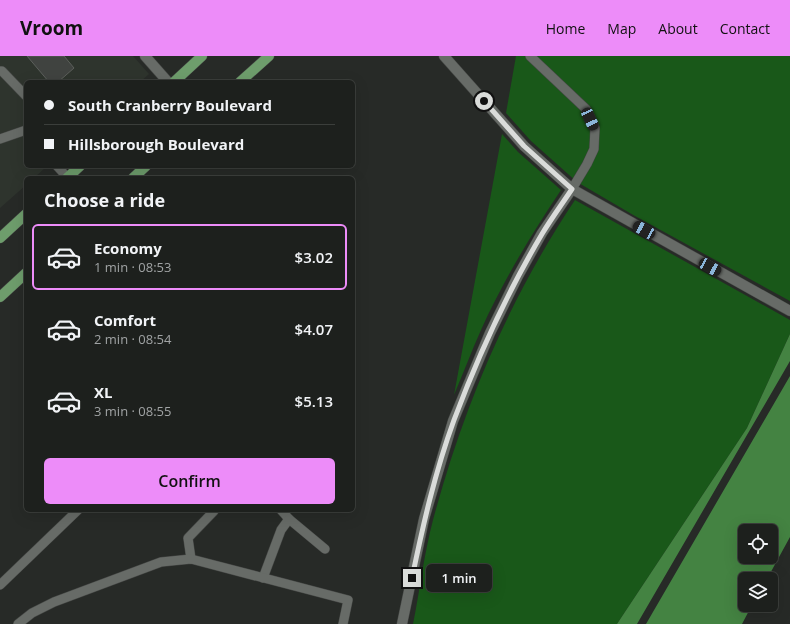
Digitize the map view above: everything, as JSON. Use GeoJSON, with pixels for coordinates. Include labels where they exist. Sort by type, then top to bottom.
{"type":"FeatureCollection","features":[{"type":"Feature","properties":{"kind":"main road"},"geometry":{"type":"LineString","coordinates":[[176,80],[202,56]]}},
{"type":"Feature","properties":{"kind":"main road"},"geometry":{"type":"LineString","coordinates":[[242,80],[269,56]]}},
{"type":"Feature","properties":{"kind":"main road"},"geometry":{"type":"LineString","coordinates":[[69,176],[78,168]]}},
{"type":"Feature","properties":{"kind":"main road"},"geometry":{"type":"LineString","coordinates":[[135,176],[144,168]]}},
{"type":"Feature","properties":{"kind":"main road"},"geometry":{"type":"LineString","coordinates":[[0,238],[24,216]]}},
{"type":"Feature","properties":{"kind":"main road"},"geometry":{"type":"LineString","coordinates":[[0,296],[24,275]]}},
{"type":"Feature","properties":{"kind":"street"},"geometry":{"type":"LineString","coordinates":[[145,56],[166,80]]}},
{"type":"Feature","properties":{"kind":"street"},"geometry":{"type":"LineString","coordinates":[[444,56],[524,146],[572,189],[790,311]]}},
{"type":"Feature","properties":{"kind":"street"},"geometry":{"type":"LineString","coordinates":[[402,624],[424,519],[454,421],[490,333],[518,276],[542,233],[572,189]]}},
{"type":"Feature","properties":{"kind":"lane"},"geometry":{"type":"LineString","coordinates":[[530,56],[586,109],[595,128],[594,149],[572,189]]}},
{"type":"Feature","properties":{"kind":"lane"},"geometry":{"type":"LineString","coordinates":[[0,71],[2,71],[24,94]]}},
{"type":"Feature","properties":{"kind":"lane"},"geometry":{"type":"LineString","coordinates":[[0,140],[24,131]]}},
{"type":"Feature","properties":{"kind":"lane"},"geometry":{"type":"LineString","coordinates":[[59,168],[65,176]]}},
{"type":"Feature","properties":{"kind":"lane"},"geometry":{"type":"LineString","coordinates":[[0,585],[76,512]]}},
{"type":"Feature","properties":{"kind":"lane"},"geometry":{"type":"LineString","coordinates":[[191,559],[188,538],[213,512]]}},
{"type":"Feature","properties":{"kind":"lane"},"geometry":{"type":"LineString","coordinates":[[283,512],[325,549]]}},
{"type":"Feature","properties":{"kind":"lane"},"geometry":{"type":"LineString","coordinates":[[263,578],[281,530],[289,519]]}},
{"type":"Feature","properties":{"kind":"lane"},"geometry":{"type":"LineString","coordinates":[[18,624],[32,613],[61,600],[161,562],[191,559],[348,600],[343,624]]}},
{"type":"Feature","properties":{"kind":"shaded area"},"geometry":{"type":"Polygon","coordinates":[[[0,56],[133,56],[149,74],[142,80],[24,80],[24,168],[45,168],[36,176],[24,176],[24,187],[0,208],[0,56]]]}},
{"type":"Feature","properties":{"kind":"shaded area"},"geometry":{"type":"Polygon","coordinates":[[[516,56],[790,56],[790,301],[635,216],[577,182],[531,141],[506,113],[516,56]]]}},
{"type":"Feature","properties":{"kind":"shaded area"},"geometry":{"type":"Polygon","coordinates":[[[502,134],[518,152],[561,190],[528,241],[508,276],[477,338],[454,395],[502,134]]]}},
{"type":"Feature","properties":{"kind":"shaded area"},"geometry":{"type":"Polygon","coordinates":[[[575,200],[790,320],[790,334],[747,428],[617,624],[413,624],[433,520],[445,477],[474,394],[509,314],[551,237],[575,200]]]}},
{"type":"Feature","properties":{"kind":"shaded area"},"geometry":{"type":"Polygon","coordinates":[[[790,334],[790,361],[637,624],[617,624],[747,428],[790,334]]]}},
{"type":"Feature","properties":{"kind":"shaded area"},"geometry":{"type":"Polygon","coordinates":[[[790,376],[790,537],[778,559],[778,524],[738,524],[738,564],[775,564],[771,572],[738,572],[738,612],[748,612],[742,624],[646,624],[790,376]]]}},
{"type":"Feature","properties":{"kind":"building"},"geometry":{"type":"Polygon","coordinates":[[[27,56],[64,56],[74,68],[60,80],[47,80],[27,56]]]}},
{"type":"Feature","properties":{"kind":"route"},"geometry":{"type":"LineString","coordinates":[[412,578],[424,519],[440,466],[454,421],[478,362],[490,333],[518,276],[542,233],[572,189],[524,146],[484,101]]}}]}
